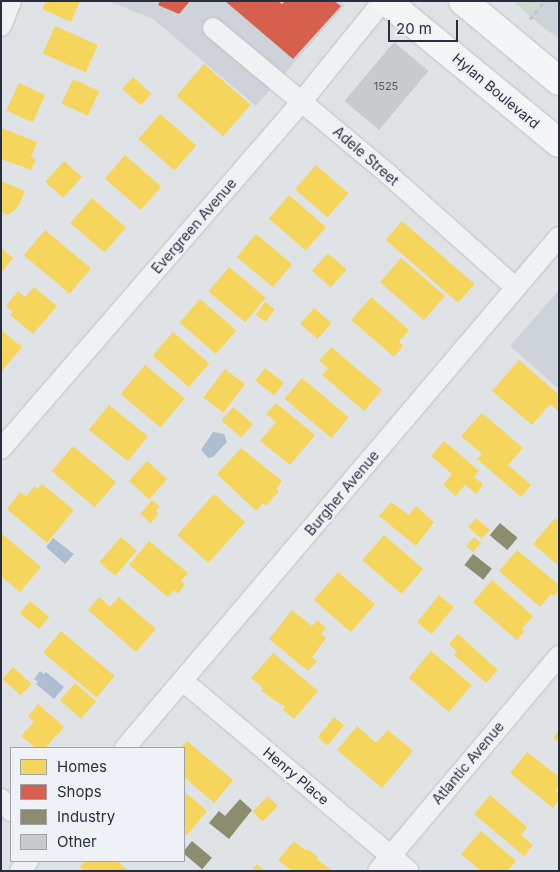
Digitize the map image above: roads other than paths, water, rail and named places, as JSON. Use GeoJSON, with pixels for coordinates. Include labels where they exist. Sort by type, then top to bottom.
{"type":"FeatureCollection","features":[{"type":"Feature","properties":{"kind":"main road","name":"Hylan Boulevard"},"geometry":{"type":"LineString","coordinates":[[385,1],[559,143]]}},
{"type":"Feature","properties":{"kind":"main road"},"geometry":{"type":"LineString","coordinates":[[463,1],[559,81]]}},
{"type":"Feature","properties":{"kind":"street"},"geometry":{"type":"LineString","coordinates":[[1,26],[11,1]]}},
{"type":"Feature","properties":{"kind":"street","name":"Evergreen Avenue"},"geometry":{"type":"LineString","coordinates":[[1,449],[302,101],[385,1]]}},
{"type":"Feature","properties":{"kind":"street","name":"Adele Street"},"geometry":{"type":"LineString","coordinates":[[213,28],[302,101],[516,288]]}},
{"type":"Feature","properties":{"kind":"street","name":"Burgher Avenue"},"geometry":{"type":"LineString","coordinates":[[126,747],[559,237]]}},
{"type":"Feature","properties":{"kind":"street","name":"Atlantic Avenue"},"geometry":{"type":"LineString","coordinates":[[384,863],[559,656]]}},
{"type":"Feature","properties":{"kind":"street","name":"Henry Place"},"geometry":{"type":"LineString","coordinates":[[183,681],[384,863],[408,871]]}},
{"type":"Feature","properties":{"kind":"street"},"geometry":{"type":"LineString","coordinates":[[1,799],[10,811]]}},
{"type":"Feature","properties":{"kind":"water"},"geometry":{"type":"Polygon","coordinates":[[[213,432],[224,434],[227,442],[213,457],[208,458],[201,450],[213,432]]]}},
{"type":"Feature","properties":{"kind":"water"},"geometry":{"type":"Polygon","coordinates":[[[53,538],[74,554],[65,564],[46,547],[53,538]]]}},
{"type":"Feature","properties":{"kind":"water"},"geometry":{"type":"Polygon","coordinates":[[[40,671],[44,674],[46,672],[64,687],[54,699],[36,684],[38,682],[34,679],[40,671]]]}}]}
